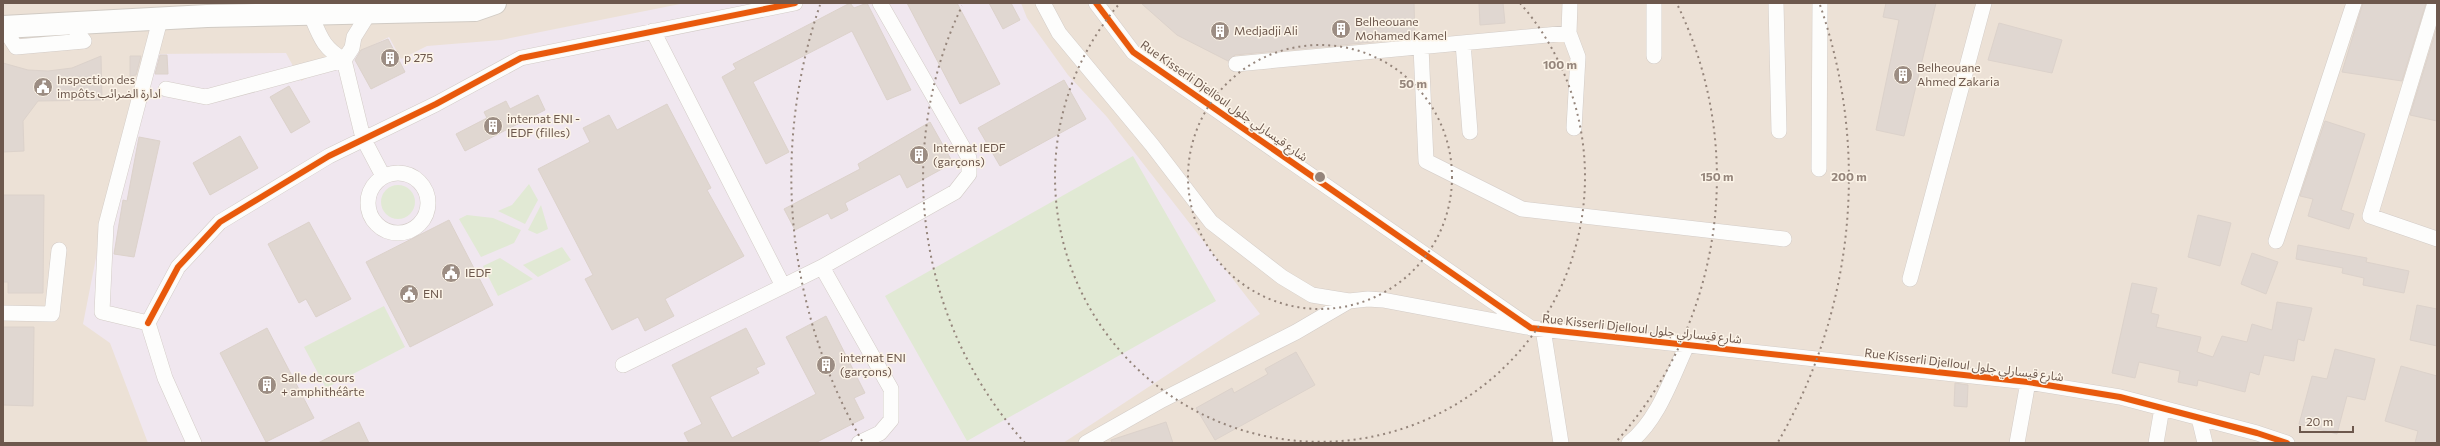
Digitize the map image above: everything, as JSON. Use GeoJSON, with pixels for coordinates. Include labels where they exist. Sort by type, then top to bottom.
{"type":"FeatureCollection","features":[{"type":"Feature","properties":{"kind":"main road"},"geometry":{"type":"LineString","coordinates":[[3,27],[160,20],[207,10],[310,13],[338,8],[368,13],[482,5]]}},
{"type":"Feature","properties":{"kind":"street"},"geometry":{"type":"LineString","coordinates":[[194,443],[165,378],[148,323],[178,267],[220,222],[363,138],[436,104],[521,58],[795,3]]}},
{"type":"Feature","properties":{"kind":"street"},"geometry":{"type":"LineString","coordinates":[[623,365],[822,267],[955,192],[969,174],[968,158],[880,3]]}},
{"type":"Feature","properties":{"kind":"street"},"geometry":{"type":"LineString","coordinates":[[1043,3],[1059,33],[1152,145],[1211,222],[1282,277],[1312,295],[1349,301],[1382,300],[1537,329],[1561,443]]}},
{"type":"Feature","properties":{"kind":"street","name":"Rue Kisserli Djelloul شارع قيسارلي جلول"},"geometry":{"type":"LineString","coordinates":[[1096,3],[1133,52],[1537,329],[2028,382],[2120,397],[2278,441]]}},
{"type":"Feature","properties":{"kind":"street"},"geometry":{"type":"LineString","coordinates":[[1570,3],[1569,33],[1578,57],[1574,128]]}},
{"type":"Feature","properties":{"kind":"street"},"geometry":{"type":"LineString","coordinates":[[1654,3],[1654,56]]}},
{"type":"Feature","properties":{"kind":"street"},"geometry":{"type":"LineString","coordinates":[[1776,3],[1779,131]]}},
{"type":"Feature","properties":{"kind":"street"},"geometry":{"type":"LineString","coordinates":[[1820,3],[1820,169]]}},
{"type":"Feature","properties":{"kind":"street"},"geometry":{"type":"LineString","coordinates":[[1910,280],[1984,3]]}},
{"type":"Feature","properties":{"kind":"street"},"geometry":{"type":"LineString","coordinates":[[2276,241],[2354,3]]}},
{"type":"Feature","properties":{"kind":"street"},"geometry":{"type":"LineString","coordinates":[[2435,3],[2370,216],[2437,239]]}},
{"type":"Feature","properties":{"kind":"street"},"geometry":{"type":"LineString","coordinates":[[310,13],[323,43],[331,52],[344,60],[363,138],[383,176]]}},
{"type":"Feature","properties":{"kind":"street"},"geometry":{"type":"LineString","coordinates":[[166,89],[206,97],[344,60],[352,48],[354,37],[368,13]]}},
{"type":"Feature","properties":{"kind":"street"},"geometry":{"type":"LineString","coordinates":[[148,323],[102,312],[102,304],[106,225],[160,20]]}},
{"type":"Feature","properties":{"kind":"street"},"geometry":{"type":"LineString","coordinates":[[653,31],[783,286]]}},
{"type":"Feature","properties":{"kind":"street"},"geometry":{"type":"LineString","coordinates":[[1236,64],[1569,33]]}},
{"type":"Feature","properties":{"kind":"street"},"geometry":{"type":"LineString","coordinates":[[1463,43],[1470,132]]}},
{"type":"Feature","properties":{"kind":"street"},"geometry":{"type":"LineString","coordinates":[[1421,47],[1426,161],[1522,209],[1784,239]]}},
{"type":"Feature","properties":{"kind":"street"},"geometry":{"type":"LineString","coordinates":[[393,173],[411,176],[420,182],[427,194],[428,205],[426,215],[420,223],[408,231],[398,233],[386,231],[377,225],[370,215],[368,205],[369,195],[373,185],[383,176],[393,173]]}},
{"type":"Feature","properties":{"kind":"street"},"geometry":{"type":"LineString","coordinates":[[3,313],[52,314],[59,250]]}},
{"type":"Feature","properties":{"kind":"street"},"geometry":{"type":"LineString","coordinates":[[822,267],[891,389],[891,420],[880,432],[859,443]]}},
{"type":"Feature","properties":{"kind":"street"},"geometry":{"type":"LineString","coordinates":[[1086,443],[1162,400],[1296,332],[1349,301]]}},
{"type":"Feature","properties":{"kind":"street"},"geometry":{"type":"LineString","coordinates":[[1629,443],[1637,437],[1657,408],[1687,345]]}},
{"type":"Feature","properties":{"kind":"street"},"geometry":{"type":"LineString","coordinates":[[2017,443],[2028,382]]}},
{"type":"Feature","properties":{"kind":"street"},"geometry":{"type":"LineString","coordinates":[[2156,443],[2162,408]]}},
{"type":"Feature","properties":{"kind":"street"},"geometry":{"type":"LineString","coordinates":[[2199,418],[2205,443]]}},
{"type":"Feature","properties":{"kind":"shaded area"},"geometry":{"type":"Polygon","coordinates":[[[3,3],[2437,3],[2437,443],[3,443],[3,3]]]}},
{"type":"Feature","properties":{"kind":"shaded area"},"geometry":{"type":"Polygon","coordinates":[[[685,3],[1021,3],[1027,18],[1068,75],[1107,117],[1260,314],[1063,443],[148,443],[110,343],[83,324],[103,222],[149,54],[286,53],[301,81],[389,37],[401,59],[427,46],[501,40],[685,3]]]}},
{"type":"Feature","properties":{"kind":"green space"},"geometry":{"type":"Polygon","coordinates":[[[1133,156],[1216,301],[967,441],[885,296],[1133,156]]]}},
{"type":"Feature","properties":{"kind":"green space"},"geometry":{"type":"Polygon","coordinates":[[[529,184],[538,200],[525,224],[498,211],[512,205],[529,184]]]}},
{"type":"Feature","properties":{"kind":"green space"},"geometry":{"type":"Polygon","coordinates":[[[395,185],[401,185],[405,186],[412,192],[415,202],[414,209],[408,216],[401,219],[395,219],[391,218],[384,212],[381,205],[381,199],[382,195],[388,188],[395,185]]]}},
{"type":"Feature","properties":{"kind":"green space"},"geometry":{"type":"Polygon","coordinates":[[[541,205],[548,229],[537,234],[528,230],[541,205]]]}},
{"type":"Feature","properties":{"kind":"green space"},"geometry":{"type":"Polygon","coordinates":[[[467,215],[493,218],[521,230],[514,243],[481,257],[459,219],[467,215]]]}},
{"type":"Feature","properties":{"kind":"green space"},"geometry":{"type":"Polygon","coordinates":[[[562,247],[571,260],[538,277],[523,265],[562,247]]]}},
{"type":"Feature","properties":{"kind":"green space"},"geometry":{"type":"Polygon","coordinates":[[[500,258],[533,279],[498,296],[483,266],[500,258]]]}},
{"type":"Feature","properties":{"kind":"green space"},"geometry":{"type":"Polygon","coordinates":[[[384,306],[405,347],[326,388],[304,347],[384,306]]]}},
{"type":"Feature","properties":{"kind":"building"},"geometry":{"type":"Polygon","coordinates":[[[850,3],[854,8],[867,3],[911,90],[887,100],[852,31],[753,82],[789,152],[766,164],[722,77],[736,69],[733,64],[850,3]]]}},
{"type":"Feature","properties":{"kind":"building"},"geometry":{"type":"Polygon","coordinates":[[[907,3],[957,3],[1000,84],[960,104],[907,3]]]}},
{"type":"Feature","properties":{"kind":"building"},"geometry":{"type":"Polygon","coordinates":[[[989,3],[1011,3],[1020,20],[1003,29],[989,3]]]}},
{"type":"Feature","properties":{"kind":"building"},"geometry":{"type":"Polygon","coordinates":[[[1414,3],[1415,38],[1235,55],[1228,61],[1177,35],[1142,4],[1414,3]]]}},
{"type":"Feature","properties":{"kind":"building"},"geometry":{"type":"Polygon","coordinates":[[[1479,3],[1503,3],[1505,23],[1480,25],[1479,3]]]}},
{"type":"Feature","properties":{"kind":"building","name":"Belheouane Ahmed Zakaria"},"geometry":{"type":"Polygon","coordinates":[[[1886,3],[1936,3],[1904,136],[1876,130],[1899,20],[1883,17],[1886,3]]]}},
{"type":"Feature","properties":{"kind":"building"},"geometry":{"type":"Polygon","coordinates":[[[2363,3],[2426,3],[2402,81],[2342,72],[2363,3]]]}},
{"type":"Feature","properties":{"kind":"building"},"geometry":{"type":"Polygon","coordinates":[[[1999,23],[2062,40],[2052,73],[1988,60],[1999,23]]]}},
{"type":"Feature","properties":{"kind":"building"},"geometry":{"type":"Polygon","coordinates":[[[2437,27],[2437,121],[2410,115],[2437,27]]]}},
{"type":"Feature","properties":{"kind":"building"},"geometry":{"type":"Polygon","coordinates":[[[388,39],[405,72],[371,89],[355,60],[361,50],[388,39]]]}},
{"type":"Feature","properties":{"kind":"building"},"geometry":{"type":"Polygon","coordinates":[[[160,55],[167,55],[168,74],[155,74],[160,55]]]}},
{"type":"Feature","properties":{"kind":"building"},"geometry":{"type":"Polygon","coordinates":[[[101,56],[102,100],[38,101],[23,121],[24,151],[3,152],[3,63],[28,70],[48,71],[72,68],[101,56]]]}},
{"type":"Feature","properties":{"kind":"building"},"geometry":{"type":"Polygon","coordinates":[[[130,56],[141,56],[136,75],[130,76],[130,56]]]}},
{"type":"Feature","properties":{"kind":"building"},"geometry":{"type":"Polygon","coordinates":[[[1064,80],[1086,119],[1000,166],[978,128],[1064,80]]]}},
{"type":"Feature","properties":{"kind":"building"},"geometry":{"type":"Polygon","coordinates":[[[289,86],[310,122],[291,133],[270,97],[289,86]]]}},
{"type":"Feature","properties":{"kind":"building","name":"internat ENI - IEDF (filles)"},"geometry":{"type":"Polygon","coordinates":[[[538,95],[545,110],[465,151],[456,134],[487,118],[484,112],[506,101],[510,109],[538,95]]]}},
{"type":"Feature","properties":{"kind":"building"},"geometry":{"type":"Polygon","coordinates":[[[667,104],[711,188],[707,190],[744,256],[665,299],[674,316],[645,331],[638,317],[612,330],[585,279],[593,275],[538,169],[590,142],[583,128],[609,115],[617,130],[667,104]]]}},
{"type":"Feature","properties":{"kind":"building"},"geometry":{"type":"Polygon","coordinates":[[[2325,121],[2365,134],[2341,210],[2354,214],[2349,229],[2308,216],[2313,199],[2300,196],[2325,121]]]}},
{"type":"Feature","properties":{"kind":"building"},"geometry":{"type":"Polygon","coordinates":[[[930,122],[953,163],[907,188],[900,174],[845,203],[848,210],[831,219],[828,213],[795,230],[784,209],[860,169],[858,164],[930,122]]]}},
{"type":"Feature","properties":{"kind":"building"},"geometry":{"type":"Polygon","coordinates":[[[240,136],[258,168],[210,195],[193,163],[240,136]]]}},
{"type":"Feature","properties":{"kind":"building"},"geometry":{"type":"Polygon","coordinates":[[[139,137],[160,141],[134,257],[114,254],[123,200],[127,201],[139,137]]]}},
{"type":"Feature","properties":{"kind":"building"},"geometry":{"type":"Polygon","coordinates":[[[3,195],[44,195],[43,293],[8,293],[8,282],[3,282],[3,195]]]}},
{"type":"Feature","properties":{"kind":"building"},"geometry":{"type":"Polygon","coordinates":[[[2198,215],[2231,223],[2220,266],[2188,257],[2198,215]]]}},
{"type":"Feature","properties":{"kind":"building"},"geometry":{"type":"Polygon","coordinates":[[[449,220],[493,305],[410,347],[366,262],[449,220]]]}},
{"type":"Feature","properties":{"kind":"building"},"geometry":{"type":"Polygon","coordinates":[[[309,222],[351,299],[316,317],[306,299],[299,303],[268,244],[309,222]]]}},
{"type":"Feature","properties":{"kind":"building"},"geometry":{"type":"Polygon","coordinates":[[[2298,245],[2367,258],[2366,262],[2409,271],[2404,293],[2363,285],[2364,278],[2342,273],[2343,268],[2296,259],[2298,245]]]}},
{"type":"Feature","properties":{"kind":"building"},"geometry":{"type":"Polygon","coordinates":[[[2252,253],[2278,262],[2266,294],[2241,284],[2252,253]]]}},
{"type":"Feature","properties":{"kind":"building"},"geometry":{"type":"Polygon","coordinates":[[[2132,283],[2157,288],[2151,313],[2159,315],[2156,327],[2201,337],[2197,352],[2213,357],[2222,336],[2247,342],[2252,324],[2272,330],[2277,302],[2312,308],[2304,341],[2298,339],[2294,361],[2264,355],[2259,375],[2250,372],[2245,392],[2198,380],[2197,386],[2178,382],[2180,371],[2139,362],[2135,378],[2112,373],[2132,283]]]}},
{"type":"Feature","properties":{"kind":"building"},"geometry":{"type":"Polygon","coordinates":[[[2417,305],[2437,309],[2437,346],[2410,340],[2417,305]]]}},
{"type":"Feature","properties":{"kind":"building"},"geometry":{"type":"Polygon","coordinates":[[[826,316],[865,393],[854,398],[864,418],[815,443],[689,443],[684,433],[702,424],[672,365],[746,328],[765,364],[756,368],[759,373],[710,397],[732,438],[816,394],[786,337],[826,316]]]}},
{"type":"Feature","properties":{"kind":"building"},"geometry":{"type":"Polygon","coordinates":[[[3,327],[34,327],[33,406],[3,405],[3,327]]]}},
{"type":"Feature","properties":{"kind":"building","name":"Salle de cours + amphithéârte"},"geometry":{"type":"Polygon","coordinates":[[[267,328],[314,418],[266,442],[220,353],[267,328]]]}},
{"type":"Feature","properties":{"kind":"building"},"geometry":{"type":"Polygon","coordinates":[[[2335,349],[2375,359],[2365,400],[2347,396],[2337,434],[2299,424],[2312,376],[2327,379],[2335,349]]]}},
{"type":"Feature","properties":{"kind":"building"},"geometry":{"type":"Polygon","coordinates":[[[1296,352],[1315,385],[1215,440],[1196,408],[1232,388],[1234,393],[1268,374],[1265,369],[1296,352]]]}},
{"type":"Feature","properties":{"kind":"building"},"geometry":{"type":"Polygon","coordinates":[[[2401,366],[2437,376],[2437,443],[2415,443],[2418,431],[2385,421],[2401,366]]]}},
{"type":"Feature","properties":{"kind":"building"},"geometry":{"type":"Polygon","coordinates":[[[1955,383],[1968,385],[1967,407],[1954,406],[1955,383]]]}},
{"type":"Feature","properties":{"kind":"building"},"geometry":{"type":"Polygon","coordinates":[[[359,422],[369,443],[318,443],[359,422]]]}},
{"type":"Feature","properties":{"kind":"building"},"geometry":{"type":"Polygon","coordinates":[[[1166,422],[1173,443],[1112,443],[1111,440],[1166,422]]]}},
{"type":"Feature","properties":{"kind":"cycle path"},"geometry":{"type":"LineString","coordinates":[[148,323],[178,267],[220,222],[329,156],[436,104],[521,58],[795,3]]}},
{"type":"Feature","properties":{"kind":"cycle path"},"geometry":{"type":"LineString","coordinates":[[1096,3],[1133,52],[1531,328],[2028,382],[2120,397],[2257,433],[2287,443]]}},
{"type":"Feature","properties":{"kind":"place","name":"Belheouane Mohamed Kamel"},"geometry":{"type":"Point","coordinates":[1341,29]}},
{"type":"Feature","properties":{"kind":"place","name":"Medjadji Ali"},"geometry":{"type":"Point","coordinates":[1220,31]}},
{"type":"Feature","properties":{"kind":"place","name":"p 275"},"geometry":{"type":"Point","coordinates":[390,58]}},
{"type":"Feature","properties":{"kind":"place","name":"Belheouane Ahmed Zakaria"},"geometry":{"type":"Point","coordinates":[1903,75]}},
{"type":"Feature","properties":{"kind":"place","name":"Inspection des impôts ادارة الضرائب"},"geometry":{"type":"Point","coordinates":[43,87]}},
{"type":"Feature","properties":{"kind":"place","name":"internat ENI - IEDF (filles)"},"geometry":{"type":"Point","coordinates":[493,126]}},
{"type":"Feature","properties":{"kind":"place","name":"Internat IEDF (garçons)"},"geometry":{"type":"Point","coordinates":[919,155]}},
{"type":"Feature","properties":{"kind":"place","name":"IEDF"},"geometry":{"type":"Point","coordinates":[451,273]}},
{"type":"Feature","properties":{"kind":"place","name":"ENI"},"geometry":{"type":"Point","coordinates":[409,294]}},
{"type":"Feature","properties":{"kind":"place","name":"internat ENI (garçons)"},"geometry":{"type":"Point","coordinates":[826,365]}},
{"type":"Feature","properties":{"kind":"place","name":"Salle de cours + amphithéârte"},"geometry":{"type":"Point","coordinates":[267,385]}}]}
